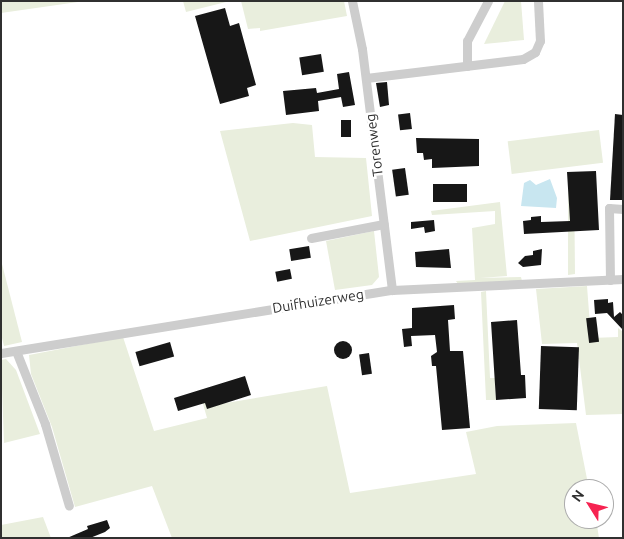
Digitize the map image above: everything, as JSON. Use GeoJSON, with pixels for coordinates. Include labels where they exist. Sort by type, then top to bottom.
{"type":"FeatureCollection","features":[{"type":"Feature","properties":{"kind":"street","name":"Torenweg"},"geometry":{"type":"LineString","coordinates":[[352,1],[366,78],[392,290]]}},
{"type":"Feature","properties":{"kind":"street"},"geometry":{"type":"LineString","coordinates":[[467,66],[467,40],[488,1]]}},
{"type":"Feature","properties":{"kind":"street"},"geometry":{"type":"LineString","coordinates":[[366,78],[523,59],[535,52],[540,41],[538,1]]}},
{"type":"Feature","properties":{"kind":"street"},"geometry":{"type":"LineString","coordinates":[[610,280],[609,208],[623,209]]}},
{"type":"Feature","properties":{"kind":"street"},"geometry":{"type":"LineString","coordinates":[[311,238],[384,224]]}},
{"type":"Feature","properties":{"kind":"street","name":"Duifhuizerweg"},"geometry":{"type":"LineString","coordinates":[[1,353],[392,290],[623,279]]}},
{"type":"Feature","properties":{"kind":"street"},"geometry":{"type":"LineString","coordinates":[[16,351],[46,424],[69,506]]}},
{"type":"Feature","properties":{"kind":"green space"},"geometry":{"type":"Polygon","coordinates":[[[1,1],[85,1],[1,13],[1,1]]]}},
{"type":"Feature","properties":{"kind":"green space"},"geometry":{"type":"Polygon","coordinates":[[[183,1],[230,1],[186,12],[183,1]]]}},
{"type":"Feature","properties":{"kind":"green space"},"geometry":{"type":"Polygon","coordinates":[[[241,1],[344,1],[347,16],[260,31],[260,28],[248,29],[241,1]]]}},
{"type":"Feature","properties":{"kind":"green space"},"geometry":{"type":"Polygon","coordinates":[[[505,1],[521,1],[524,40],[484,44],[505,1]]]}},
{"type":"Feature","properties":{"kind":"green space"},"geometry":{"type":"Polygon","coordinates":[[[293,123],[312,125],[315,157],[366,158],[372,216],[250,241],[220,131],[293,123]]]}},
{"type":"Feature","properties":{"kind":"green space"},"geometry":{"type":"Polygon","coordinates":[[[599,130],[603,163],[512,174],[508,141],[599,130]]]}},
{"type":"Feature","properties":{"kind":"green space"},"geometry":{"type":"Polygon","coordinates":[[[574,174],[575,274],[568,275],[568,175],[574,174]]]}},
{"type":"Feature","properties":{"kind":"green space"},"geometry":{"type":"Polygon","coordinates":[[[500,202],[507,276],[480,278],[521,277],[522,281],[458,284],[456,281],[475,280],[472,228],[495,224],[495,211],[432,215],[431,211],[500,202]]]}},
{"type":"Feature","properties":{"kind":"green space"},"geometry":{"type":"Polygon","coordinates":[[[374,231],[379,277],[372,285],[335,290],[326,241],[374,231]]]}},
{"type":"Feature","properties":{"kind":"green space"},"geometry":{"type":"Polygon","coordinates":[[[1,260],[22,342],[4,346],[1,334],[1,260]]]}},
{"type":"Feature","properties":{"kind":"green space"},"geometry":{"type":"Polygon","coordinates":[[[587,286],[591,338],[618,337],[618,328],[623,332],[623,414],[586,415],[577,343],[542,344],[536,289],[587,286]]]}},
{"type":"Feature","properties":{"kind":"green space"},"geometry":{"type":"Polygon","coordinates":[[[486,291],[490,378],[495,378],[496,400],[486,400],[481,292],[486,291]]]}},
{"type":"Feature","properties":{"kind":"green space"},"geometry":{"type":"Polygon","coordinates":[[[123,337],[154,431],[207,418],[201,397],[220,404],[327,386],[350,493],[476,474],[466,432],[497,426],[576,423],[587,479],[564,479],[564,529],[598,529],[599,538],[172,538],[152,486],[75,507],[52,427],[31,374],[29,355],[123,337]]]}},
{"type":"Feature","properties":{"kind":"green space"},"geometry":{"type":"Polygon","coordinates":[[[6,359],[16,370],[40,434],[4,443],[1,360],[6,359]]]}},
{"type":"Feature","properties":{"kind":"green space"},"geometry":{"type":"Polygon","coordinates":[[[43,517],[51,538],[1,538],[1,525],[43,517]]]}},
{"type":"Feature","properties":{"kind":"water"},"geometry":{"type":"Polygon","coordinates":[[[550,179],[557,198],[556,208],[521,206],[524,183],[530,180],[536,185],[550,179]]]}},
{"type":"Feature","properties":{"kind":"building"},"geometry":{"type":"Polygon","coordinates":[[[225,8],[230,26],[239,23],[256,85],[247,88],[249,96],[220,104],[195,16],[225,8]]]}},
{"type":"Feature","properties":{"kind":"building"},"geometry":{"type":"Polygon","coordinates":[[[321,54],[324,72],[302,75],[299,57],[321,54]]]}},
{"type":"Feature","properties":{"kind":"building"},"geometry":{"type":"Polygon","coordinates":[[[349,72],[355,105],[343,107],[341,97],[318,101],[319,111],[286,115],[283,91],[316,88],[317,93],[339,89],[337,74],[349,72]]]}},
{"type":"Feature","properties":{"kind":"building"},"geometry":{"type":"Polygon","coordinates":[[[387,82],[389,105],[380,107],[376,83],[387,82]]]}},
{"type":"Feature","properties":{"kind":"building"},"geometry":{"type":"Polygon","coordinates":[[[410,113],[412,129],[400,130],[398,114],[410,113]]]}},
{"type":"Feature","properties":{"kind":"building"},"geometry":{"type":"Polygon","coordinates":[[[615,114],[623,115],[623,200],[610,200],[615,114]]]}},
{"type":"Feature","properties":{"kind":"building"},"geometry":{"type":"Polygon","coordinates":[[[341,120],[351,120],[351,137],[341,137],[341,120]]]}},
{"type":"Feature","properties":{"kind":"building"},"geometry":{"type":"Polygon","coordinates":[[[416,138],[479,139],[479,166],[432,168],[432,159],[424,160],[423,153],[417,153],[416,138]]]}},
{"type":"Feature","properties":{"kind":"building"},"geometry":{"type":"Polygon","coordinates":[[[405,168],[409,195],[396,197],[392,170],[405,168]]]}},
{"type":"Feature","properties":{"kind":"building"},"geometry":{"type":"Polygon","coordinates":[[[596,171],[599,230],[524,234],[523,221],[531,220],[531,217],[541,216],[541,222],[570,221],[567,172],[596,171]]]}},
{"type":"Feature","properties":{"kind":"building"},"geometry":{"type":"Polygon","coordinates":[[[433,184],[467,184],[467,202],[433,202],[433,184]]]}},
{"type":"Feature","properties":{"kind":"building"},"geometry":{"type":"Polygon","coordinates":[[[434,220],[435,231],[425,233],[424,227],[411,229],[411,222],[434,220]]]}},
{"type":"Feature","properties":{"kind":"building"},"geometry":{"type":"Polygon","coordinates":[[[309,246],[311,258],[291,261],[289,249],[309,246]]]}},
{"type":"Feature","properties":{"kind":"building"},"geometry":{"type":"Polygon","coordinates":[[[449,249],[451,268],[416,267],[415,252],[449,249]]]}},
{"type":"Feature","properties":{"kind":"building"},"geometry":{"type":"Polygon","coordinates":[[[542,249],[541,265],[523,267],[518,263],[525,256],[533,255],[533,251],[542,249]]]}},
{"type":"Feature","properties":{"kind":"building"},"geometry":{"type":"Polygon","coordinates":[[[290,269],[292,279],[277,282],[275,272],[290,269]]]}},
{"type":"Feature","properties":{"kind":"building"},"geometry":{"type":"Polygon","coordinates":[[[608,299],[608,303],[613,302],[614,317],[620,312],[623,315],[623,330],[607,313],[595,314],[594,300],[608,299]]]}},
{"type":"Feature","properties":{"kind":"building"},"geometry":{"type":"Polygon","coordinates":[[[454,305],[455,319],[448,320],[450,351],[463,351],[470,428],[442,430],[436,366],[432,366],[431,356],[437,352],[435,335],[411,336],[412,346],[404,347],[402,329],[412,328],[412,308],[454,305]]]}},
{"type":"Feature","properties":{"kind":"building"},"geometry":{"type":"Polygon","coordinates":[[[596,317],[599,342],[589,343],[586,318],[596,317]]]}},
{"type":"Feature","properties":{"kind":"building"},"geometry":{"type":"Polygon","coordinates":[[[517,320],[521,375],[525,375],[526,398],[496,400],[491,322],[517,320]]]}},
{"type":"Feature","properties":{"kind":"building"},"geometry":{"type":"Polygon","coordinates":[[[343,341],[349,344],[352,350],[349,356],[343,359],[337,356],[334,350],[337,344],[343,341]]]}},
{"type":"Feature","properties":{"kind":"building"},"geometry":{"type":"Polygon","coordinates":[[[170,342],[174,356],[140,366],[135,352],[170,342]]]}},
{"type":"Feature","properties":{"kind":"building"},"geometry":{"type":"Polygon","coordinates":[[[541,346],[579,347],[577,410],[539,409],[541,346]]]}},
{"type":"Feature","properties":{"kind":"building"},"geometry":{"type":"Polygon","coordinates":[[[369,353],[372,374],[362,375],[359,354],[369,353]]]}},
{"type":"Feature","properties":{"kind":"building"},"geometry":{"type":"Polygon","coordinates":[[[245,376],[251,395],[207,409],[205,403],[178,411],[174,398],[245,376]]]}},
{"type":"Feature","properties":{"kind":"building"},"geometry":{"type":"Polygon","coordinates":[[[107,520],[110,528],[105,532],[90,538],[67,538],[88,529],[87,526],[107,520]]]}}]}
